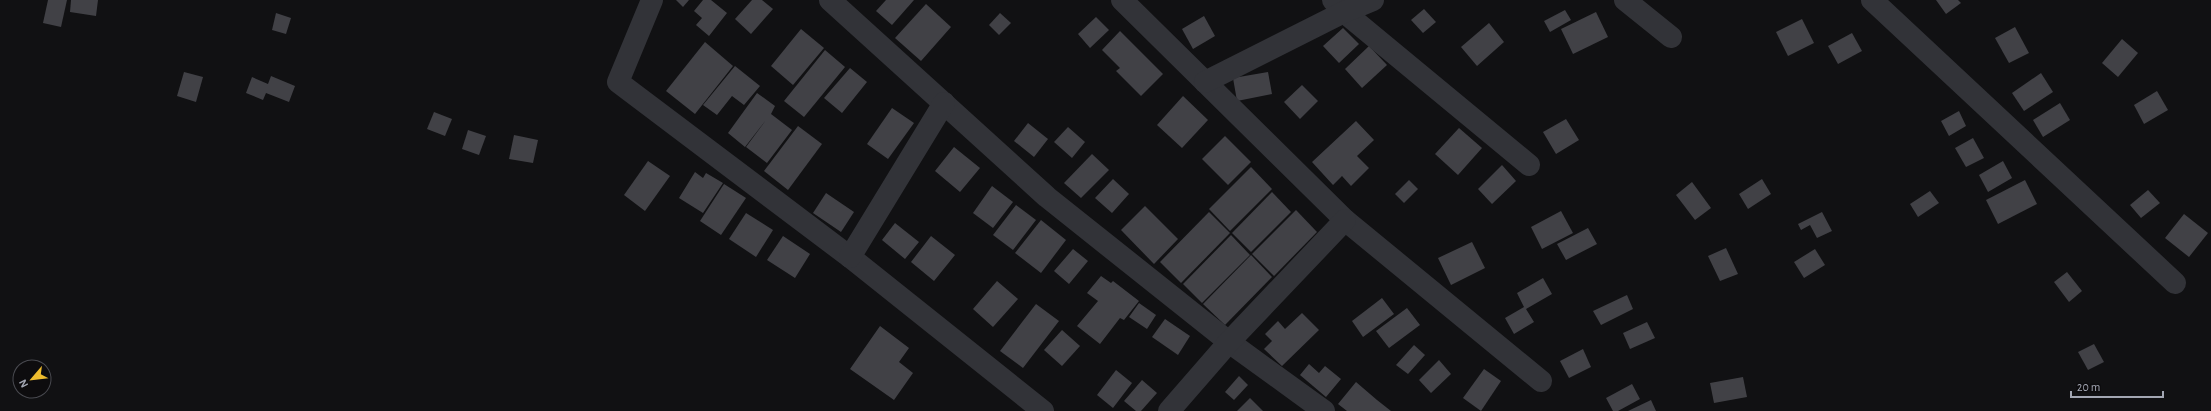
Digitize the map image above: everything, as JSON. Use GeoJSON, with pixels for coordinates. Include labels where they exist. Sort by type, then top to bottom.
{"type":"FeatureCollection","features":[{"type":"Feature","properties":{"kind":"street"},"geometry":{"type":"LineString","coordinates":[[652,0],[618,82],[850,257],[1043,411]]}},
{"type":"Feature","properties":{"kind":"street"},"geometry":{"type":"LineString","coordinates":[[830,0],[1047,197],[1229,342],[1324,411]]}},
{"type":"Feature","properties":{"kind":"street"},"geometry":{"type":"LineString","coordinates":[[1122,0],[1345,220],[1541,381]]}},
{"type":"Feature","properties":{"kind":"street"},"geometry":{"type":"LineString","coordinates":[[1205,82],[1338,6],[1373,0]]}},
{"type":"Feature","properties":{"kind":"street"},"geometry":{"type":"LineString","coordinates":[[1626,0],[1671,37]]}},
{"type":"Feature","properties":{"kind":"street"},"geometry":{"type":"LineString","coordinates":[[1872,0],[2175,283]]}},
{"type":"Feature","properties":{"kind":"street"},"geometry":{"type":"LineString","coordinates":[[1338,6],[1529,165]]}},
{"type":"Feature","properties":{"kind":"street"},"geometry":{"type":"LineString","coordinates":[[850,257],[944,103]]}},
{"type":"Feature","properties":{"kind":"street"},"geometry":{"type":"LineString","coordinates":[[1169,411],[1229,342],[1345,220]]}},
{"type":"Feature","properties":{"kind":"building"},"geometry":{"type":"Polygon","coordinates":[[[48,0],[67,0],[61,27],[43,23],[48,0]]]}},
{"type":"Feature","properties":{"kind":"building"},"geometry":{"type":"Polygon","coordinates":[[[71,0],[98,0],[96,16],[70,12],[71,0]]]}},
{"type":"Feature","properties":{"kind":"building"},"geometry":{"type":"Polygon","coordinates":[[[676,0],[689,0],[683,7],[676,0]]]}},
{"type":"Feature","properties":{"kind":"building"},"geometry":{"type":"Polygon","coordinates":[[[703,0],[711,0],[727,13],[709,36],[696,25],[702,18],[694,11],[703,0]]]}},
{"type":"Feature","properties":{"kind":"building"},"geometry":{"type":"Polygon","coordinates":[[[752,0],[762,0],[773,9],[751,34],[735,19],[752,0]]]}},
{"type":"Feature","properties":{"kind":"building"},"geometry":{"type":"Polygon","coordinates":[[[886,0],[914,0],[892,25],[876,11],[886,0]]]}},
{"type":"Feature","properties":{"kind":"building"},"geometry":{"type":"Polygon","coordinates":[[[1936,0],[1958,0],[1961,3],[1946,14],[1936,0]]]}},
{"type":"Feature","properties":{"kind":"building"},"geometry":{"type":"Polygon","coordinates":[[[926,4],[951,27],[921,61],[895,38],[926,4]]]}},
{"type":"Feature","properties":{"kind":"building"},"geometry":{"type":"Polygon","coordinates":[[[1424,9],[1436,22],[1423,33],[1411,20],[1424,9]]]}},
{"type":"Feature","properties":{"kind":"building"},"geometry":{"type":"Polygon","coordinates":[[[1565,10],[1571,20],[1550,32],[1544,21],[1565,10]]]}},
{"type":"Feature","properties":{"kind":"building"},"geometry":{"type":"Polygon","coordinates":[[[1596,12],[1608,37],[1573,54],[1561,29],[1596,12]]]}},
{"type":"Feature","properties":{"kind":"building"},"geometry":{"type":"Polygon","coordinates":[[[276,13],[291,18],[286,34],[272,30],[276,13]]]}},
{"type":"Feature","properties":{"kind":"building"},"geometry":{"type":"Polygon","coordinates":[[[1000,13],[1011,23],[999,35],[989,25],[1000,13]]]}},
{"type":"Feature","properties":{"kind":"building"},"geometry":{"type":"Polygon","coordinates":[[[1204,16],[1215,36],[1193,49],[1182,29],[1204,16]]]}},
{"type":"Feature","properties":{"kind":"building"},"geometry":{"type":"Polygon","coordinates":[[[1096,17],[1109,30],[1090,48],[1078,34],[1096,17]]]}},
{"type":"Feature","properties":{"kind":"building"},"geometry":{"type":"Polygon","coordinates":[[[1802,19],[1814,43],[1788,56],[1776,32],[1802,19]]]}},
{"type":"Feature","properties":{"kind":"building"},"geometry":{"type":"Polygon","coordinates":[[[1489,23],[1504,42],[1477,66],[1461,47],[1489,23]]]}},
{"type":"Feature","properties":{"kind":"building"},"geometry":{"type":"Polygon","coordinates":[[[2015,27],[2029,53],[2009,63],[1995,38],[2015,27]]]}},
{"type":"Feature","properties":{"kind":"building"},"geometry":{"type":"Polygon","coordinates":[[[1343,28],[1359,44],[1339,63],[1323,46],[1343,28]]]}},
{"type":"Feature","properties":{"kind":"building"},"geometry":{"type":"Polygon","coordinates":[[[801,29],[824,48],[793,85],[771,66],[801,29]]]}},
{"type":"Feature","properties":{"kind":"building"},"geometry":{"type":"Polygon","coordinates":[[[1120,31],[1163,74],[1141,96],[1116,71],[1120,68],[1102,50],[1120,31]]]}},
{"type":"Feature","properties":{"kind":"building"},"geometry":{"type":"Polygon","coordinates":[[[1852,33],[1862,51],[1838,64],[1828,46],[1852,33]]]}},
{"type":"Feature","properties":{"kind":"building"},"geometry":{"type":"Polygon","coordinates":[[[2122,39],[2138,53],[2118,77],[2102,63],[2122,39]]]}},
{"type":"Feature","properties":{"kind":"building"},"geometry":{"type":"Polygon","coordinates":[[[705,42],[733,66],[695,114],[666,91],[705,42]]]}},
{"type":"Feature","properties":{"kind":"building"},"geometry":{"type":"Polygon","coordinates":[[[1369,46],[1387,65],[1362,88],[1345,69],[1369,46]]]}},
{"type":"Feature","properties":{"kind":"building"},"geometry":{"type":"Polygon","coordinates":[[[825,50],[845,67],[804,117],[784,101],[825,50]]]}},
{"type":"Feature","properties":{"kind":"building"},"geometry":{"type":"Polygon","coordinates":[[[735,66],[760,86],[744,105],[732,96],[717,115],[703,105],[735,66]]]}},
{"type":"Feature","properties":{"kind":"building"},"geometry":{"type":"Polygon","coordinates":[[[850,68],[867,82],[842,113],[824,98],[850,68]]]}},
{"type":"Feature","properties":{"kind":"building"},"geometry":{"type":"Polygon","coordinates":[[[184,72],[203,77],[196,102],[177,96],[184,72]]]}},
{"type":"Feature","properties":{"kind":"building"},"geometry":{"type":"Polygon","coordinates":[[[1268,72],[1272,94],[1237,101],[1233,78],[1268,72]]]}},
{"type":"Feature","properties":{"kind":"building"},"geometry":{"type":"Polygon","coordinates":[[[2041,73],[2053,92],[2024,111],[2012,93],[2041,73]]]}},
{"type":"Feature","properties":{"kind":"building"},"geometry":{"type":"Polygon","coordinates":[[[271,76],[295,86],[289,102],[266,93],[263,100],[246,93],[252,77],[268,84],[271,76]]]}},
{"type":"Feature","properties":{"kind":"building"},"geometry":{"type":"Polygon","coordinates":[[[1302,85],[1318,101],[1300,119],[1284,102],[1302,85]]]}},
{"type":"Feature","properties":{"kind":"building"},"geometry":{"type":"Polygon","coordinates":[[[2157,91],[2168,110],[2144,124],[2134,105],[2157,91]]]}},
{"type":"Feature","properties":{"kind":"building"},"geometry":{"type":"Polygon","coordinates":[[[757,93],[775,106],[771,114],[792,130],[767,163],[746,147],[766,120],[745,147],[728,133],[757,93]]]}},
{"type":"Feature","properties":{"kind":"building"},"geometry":{"type":"Polygon","coordinates":[[[1183,96],[1208,120],[1182,148],[1157,125],[1183,96]]]}},
{"type":"Feature","properties":{"kind":"building"},"geometry":{"type":"Polygon","coordinates":[[[2060,103],[2070,120],[2043,137],[2033,120],[2060,103]]]}},
{"type":"Feature","properties":{"kind":"building"},"geometry":{"type":"Polygon","coordinates":[[[892,108],[914,123],[888,159],[867,144],[892,108]]]}},
{"type":"Feature","properties":{"kind":"building"},"geometry":{"type":"Polygon","coordinates":[[[1959,111],[1966,126],[1949,136],[1941,121],[1959,111]]]}},
{"type":"Feature","properties":{"kind":"building"},"geometry":{"type":"Polygon","coordinates":[[[434,112],[452,119],[445,136],[427,129],[434,112]]]}},
{"type":"Feature","properties":{"kind":"building"},"geometry":{"type":"Polygon","coordinates":[[[1566,119],[1579,140],[1556,154],[1543,132],[1566,119]]]}},
{"type":"Feature","properties":{"kind":"building"},"geometry":{"type":"Polygon","coordinates":[[[1356,121],[1374,140],[1357,156],[1369,168],[1351,186],[1342,176],[1333,185],[1312,162],[1356,121]]]}},
{"type":"Feature","properties":{"kind":"building"},"geometry":{"type":"Polygon","coordinates":[[[1028,123],[1048,139],[1034,157],[1014,141],[1028,123]]]}},
{"type":"Feature","properties":{"kind":"building"},"geometry":{"type":"Polygon","coordinates":[[[798,126],[822,144],[788,190],[764,171],[798,126]]]}},
{"type":"Feature","properties":{"kind":"building"},"geometry":{"type":"Polygon","coordinates":[[[1068,127],[1085,142],[1072,158],[1054,142],[1068,127]]]}},
{"type":"Feature","properties":{"kind":"building"},"geometry":{"type":"Polygon","coordinates":[[[1459,128],[1482,148],[1458,175],[1435,154],[1459,128]]]}},
{"type":"Feature","properties":{"kind":"building"},"geometry":{"type":"Polygon","coordinates":[[[468,130],[486,136],[479,155],[462,149],[468,130]]]}},
{"type":"Feature","properties":{"kind":"building"},"geometry":{"type":"Polygon","coordinates":[[[514,135],[538,140],[533,163],[509,159],[514,135]]]}},
{"type":"Feature","properties":{"kind":"building"},"geometry":{"type":"Polygon","coordinates":[[[1225,136],[1251,162],[1228,185],[1202,159],[1225,136]]]}},
{"type":"Feature","properties":{"kind":"building"},"geometry":{"type":"Polygon","coordinates":[[[1973,138],[1984,158],[1966,167],[1955,148],[1973,138]]]}},
{"type":"Feature","properties":{"kind":"building"},"geometry":{"type":"Polygon","coordinates":[[[954,147],[980,168],[960,192],[935,171],[954,147]]]}},
{"type":"Feature","properties":{"kind":"building"},"geometry":{"type":"Polygon","coordinates":[[[1092,154],[1109,170],[1081,198],[1064,183],[1092,154]]]}},
{"type":"Feature","properties":{"kind":"building"},"geometry":{"type":"Polygon","coordinates":[[[648,161],[670,176],[645,211],[624,195],[648,161]]]}},
{"type":"Feature","properties":{"kind":"building"},"geometry":{"type":"Polygon","coordinates":[[[2003,161],[2012,178],[1988,192],[1979,175],[2003,161]]]}},
{"type":"Feature","properties":{"kind":"building"},"geometry":{"type":"Polygon","coordinates":[[[1502,165],[1516,181],[1492,204],[1478,189],[1502,165]]]}},
{"type":"Feature","properties":{"kind":"building"},"geometry":{"type":"Polygon","coordinates":[[[1251,167],[1272,189],[1230,231],[1209,209],[1251,167]]]}},
{"type":"Feature","properties":{"kind":"building"},"geometry":{"type":"Polygon","coordinates":[[[695,172],[703,178],[706,173],[723,183],[703,213],[679,198],[695,172]]]}},
{"type":"Feature","properties":{"kind":"building"},"geometry":{"type":"Polygon","coordinates":[[[1113,179],[1129,194],[1112,213],[1095,198],[1113,179]]]}},
{"type":"Feature","properties":{"kind":"building"},"geometry":{"type":"Polygon","coordinates":[[[1762,179],[1771,194],[1748,209],[1739,194],[1762,179]]]}},
{"type":"Feature","properties":{"kind":"building"},"geometry":{"type":"Polygon","coordinates":[[[1409,180],[1418,189],[1404,203],[1395,194],[1409,180]]]}},
{"type":"Feature","properties":{"kind":"building"},"geometry":{"type":"Polygon","coordinates":[[[2025,180],[2037,204],[1998,224],[1986,200],[2025,180]]]}},
{"type":"Feature","properties":{"kind":"building"},"geometry":{"type":"Polygon","coordinates":[[[1692,182],[1711,208],[1695,220],[1676,195],[1692,182]]]}},
{"type":"Feature","properties":{"kind":"building"},"geometry":{"type":"Polygon","coordinates":[[[724,184],[746,198],[721,235],[700,221],[724,184]]]}},
{"type":"Feature","properties":{"kind":"building"},"geometry":{"type":"Polygon","coordinates":[[[992,186],[1013,202],[993,228],[973,213],[992,186]]]}},
{"type":"Feature","properties":{"kind":"building"},"geometry":{"type":"Polygon","coordinates":[[[2148,190],[2160,203],[2141,218],[2130,205],[2148,190]]]}},
{"type":"Feature","properties":{"kind":"building"},"geometry":{"type":"Polygon","coordinates":[[[1930,191],[1939,203],[1918,217],[1910,204],[1930,191]]]}},
{"type":"Feature","properties":{"kind":"building"},"geometry":{"type":"Polygon","coordinates":[[[1272,192],[1291,212],[1251,252],[1232,233],[1272,192]]]}},
{"type":"Feature","properties":{"kind":"building"},"geometry":{"type":"Polygon","coordinates":[[[826,193],[854,212],[841,232],[813,213],[826,193]]]}},
{"type":"Feature","properties":{"kind":"building"},"geometry":{"type":"Polygon","coordinates":[[[1016,205],[1036,220],[1013,250],[993,235],[1016,205]]]}},
{"type":"Feature","properties":{"kind":"building"},"geometry":{"type":"Polygon","coordinates":[[[1145,206],[1178,239],[1154,264],[1121,230],[1145,206]]]}},
{"type":"Feature","properties":{"kind":"building"},"geometry":{"type":"Polygon","coordinates":[[[1296,210],[1317,232],[1274,276],[1252,254],[1296,210]]]}},
{"type":"Feature","properties":{"kind":"building"},"geometry":{"type":"Polygon","coordinates":[[[1561,211],[1573,233],[1542,249],[1531,227],[1561,211]]]}},
{"type":"Feature","properties":{"kind":"building"},"geometry":{"type":"Polygon","coordinates":[[[1209,212],[1230,233],[1181,283],[1160,262],[1209,212]]]}},
{"type":"Feature","properties":{"kind":"building"},"geometry":{"type":"Polygon","coordinates":[[[1822,212],[1832,231],[1817,238],[1810,225],[1801,230],[1798,224],[1822,212]]]}},
{"type":"Feature","properties":{"kind":"building"},"geometry":{"type":"Polygon","coordinates":[[[746,213],[773,230],[756,257],[729,239],[746,213]]]}},
{"type":"Feature","properties":{"kind":"building"},"geometry":{"type":"Polygon","coordinates":[[[2184,214],[2208,233],[2189,257],[2165,238],[2184,214]]]}},
{"type":"Feature","properties":{"kind":"building"},"geometry":{"type":"Polygon","coordinates":[[[1041,220],[1066,240],[1041,273],[1015,253],[1041,220]]]}},
{"type":"Feature","properties":{"kind":"building"},"geometry":{"type":"Polygon","coordinates":[[[895,223],[919,242],[905,259],[882,240],[895,223]]]}},
{"type":"Feature","properties":{"kind":"building"},"geometry":{"type":"Polygon","coordinates":[[[1588,228],[1597,244],[1566,260],[1557,244],[1588,228]]]}},
{"type":"Feature","properties":{"kind":"building"},"geometry":{"type":"Polygon","coordinates":[[[1231,235],[1250,255],[1202,303],[1183,284],[1231,235]]]}},
{"type":"Feature","properties":{"kind":"building"},"geometry":{"type":"Polygon","coordinates":[[[783,236],[810,254],[795,278],[767,260],[783,236]]]}},
{"type":"Feature","properties":{"kind":"building"},"geometry":{"type":"Polygon","coordinates":[[[931,236],[955,255],[934,281],[911,262],[931,236]]]}},
{"type":"Feature","properties":{"kind":"building"},"geometry":{"type":"Polygon","coordinates":[[[1472,242],[1485,268],[1451,285],[1438,258],[1472,242]]]}},
{"type":"Feature","properties":{"kind":"building"},"geometry":{"type":"Polygon","coordinates":[[[1726,248],[1738,274],[1720,281],[1708,256],[1726,248]]]}},
{"type":"Feature","properties":{"kind":"building"},"geometry":{"type":"Polygon","coordinates":[[[1073,249],[1088,261],[1069,284],[1054,271],[1073,249]]]}},
{"type":"Feature","properties":{"kind":"building"},"geometry":{"type":"Polygon","coordinates":[[[1815,249],[1825,265],[1804,278],[1794,262],[1815,249]]]}},
{"type":"Feature","properties":{"kind":"building"},"geometry":{"type":"Polygon","coordinates":[[[1251,255],[1272,277],[1225,325],[1203,304],[1251,255]]]}},
{"type":"Feature","properties":{"kind":"building"},"geometry":{"type":"Polygon","coordinates":[[[2067,272],[2082,291],[2069,302],[2054,282],[2067,272]]]}},
{"type":"Feature","properties":{"kind":"building"},"geometry":{"type":"Polygon","coordinates":[[[1101,276],[1111,283],[1113,281],[1139,301],[1124,320],[1120,318],[1100,344],[1077,326],[1098,301],[1087,293],[1101,276]]]}},
{"type":"Feature","properties":{"kind":"building"},"geometry":{"type":"Polygon","coordinates":[[[1543,278],[1552,294],[1526,309],[1534,322],[1514,334],[1505,318],[1524,307],[1517,293],[1543,278]]]}},
{"type":"Feature","properties":{"kind":"building"},"geometry":{"type":"Polygon","coordinates":[[[997,281],[1018,299],[993,327],[973,309],[997,281]]]}},
{"type":"Feature","properties":{"kind":"building"},"geometry":{"type":"Polygon","coordinates":[[[1627,295],[1633,309],[1601,325],[1593,311],[1627,295]]]}},
{"type":"Feature","properties":{"kind":"building"},"geometry":{"type":"Polygon","coordinates":[[[1382,298],[1394,314],[1363,337],[1352,321],[1382,298]]]}},
{"type":"Feature","properties":{"kind":"building"},"geometry":{"type":"Polygon","coordinates":[[[1139,303],[1156,315],[1147,329],[1129,317],[1139,303]]]}},
{"type":"Feature","properties":{"kind":"building"},"geometry":{"type":"Polygon","coordinates":[[[1036,304],[1059,321],[1023,368],[1000,351],[1036,304]]]}},
{"type":"Feature","properties":{"kind":"building"},"geometry":{"type":"Polygon","coordinates":[[[1407,308],[1420,325],[1389,348],[1376,331],[1407,308]]]}},
{"type":"Feature","properties":{"kind":"building"},"geometry":{"type":"Polygon","coordinates":[[[1302,313],[1319,330],[1282,366],[1264,349],[1272,341],[1265,334],[1278,321],[1285,329],[1302,313]]]}},
{"type":"Feature","properties":{"kind":"building"},"geometry":{"type":"Polygon","coordinates":[[[1165,319],[1190,336],[1178,355],[1152,337],[1165,319]]]}},
{"type":"Feature","properties":{"kind":"building"},"geometry":{"type":"Polygon","coordinates":[[[1647,322],[1655,338],[1630,349],[1623,333],[1647,322]]]}},
{"type":"Feature","properties":{"kind":"building"},"geometry":{"type":"Polygon","coordinates":[[[880,326],[909,348],[899,362],[913,373],[894,400],[850,369],[880,326]]]}},
{"type":"Feature","properties":{"kind":"building"},"geometry":{"type":"Polygon","coordinates":[[[1062,330],[1080,346],[1062,366],[1044,350],[1062,330]]]}},
{"type":"Feature","properties":{"kind":"building"},"geometry":{"type":"Polygon","coordinates":[[[2094,344],[2104,362],[2088,370],[2078,352],[2094,344]]]}},
{"type":"Feature","properties":{"kind":"building"},"geometry":{"type":"Polygon","coordinates":[[[1414,345],[1425,355],[1408,374],[1396,365],[1414,345]]]}},
{"type":"Feature","properties":{"kind":"building"},"geometry":{"type":"Polygon","coordinates":[[[1583,349],[1591,367],[1569,378],[1560,361],[1583,349]]]}},
{"type":"Feature","properties":{"kind":"building"},"geometry":{"type":"Polygon","coordinates":[[[1439,360],[1451,374],[1431,393],[1419,380],[1439,360]]]}},
{"type":"Feature","properties":{"kind":"building"},"geometry":{"type":"Polygon","coordinates":[[[1309,364],[1319,373],[1325,366],[1341,379],[1326,397],[1300,375],[1309,364]]]}},
{"type":"Feature","properties":{"kind":"building"},"geometry":{"type":"Polygon","coordinates":[[[1484,369],[1501,381],[1481,411],[1463,398],[1484,369]]]}},
{"type":"Feature","properties":{"kind":"building"},"geometry":{"type":"Polygon","coordinates":[[[1116,370],[1132,383],[1113,408],[1097,395],[1116,370]]]}},
{"type":"Feature","properties":{"kind":"building"},"geometry":{"type":"Polygon","coordinates":[[[1239,376],[1248,385],[1234,400],[1225,392],[1239,376]]]}},
{"type":"Feature","properties":{"kind":"building"},"geometry":{"type":"Polygon","coordinates":[[[1743,377],[1747,397],[1714,403],[1710,383],[1743,377]]]}},
{"type":"Feature","properties":{"kind":"building"},"geometry":{"type":"Polygon","coordinates":[[[1142,380],[1157,393],[1141,411],[1136,411],[1124,401],[1142,380]]]}},
{"type":"Feature","properties":{"kind":"building"},"geometry":{"type":"Polygon","coordinates":[[[1356,382],[1391,411],[1347,411],[1338,404],[1356,382]]]}},
{"type":"Feature","properties":{"kind":"building"},"geometry":{"type":"Polygon","coordinates":[[[1632,384],[1640,399],[1618,411],[1613,411],[1606,398],[1632,384]]]}},
{"type":"Feature","properties":{"kind":"building"},"geometry":{"type":"Polygon","coordinates":[[[1250,398],[1263,411],[1237,411],[1250,398]]]}},
{"type":"Feature","properties":{"kind":"building"},"geometry":{"type":"Polygon","coordinates":[[[1651,400],[1656,411],[1628,411],[1651,400]]]}}]}
